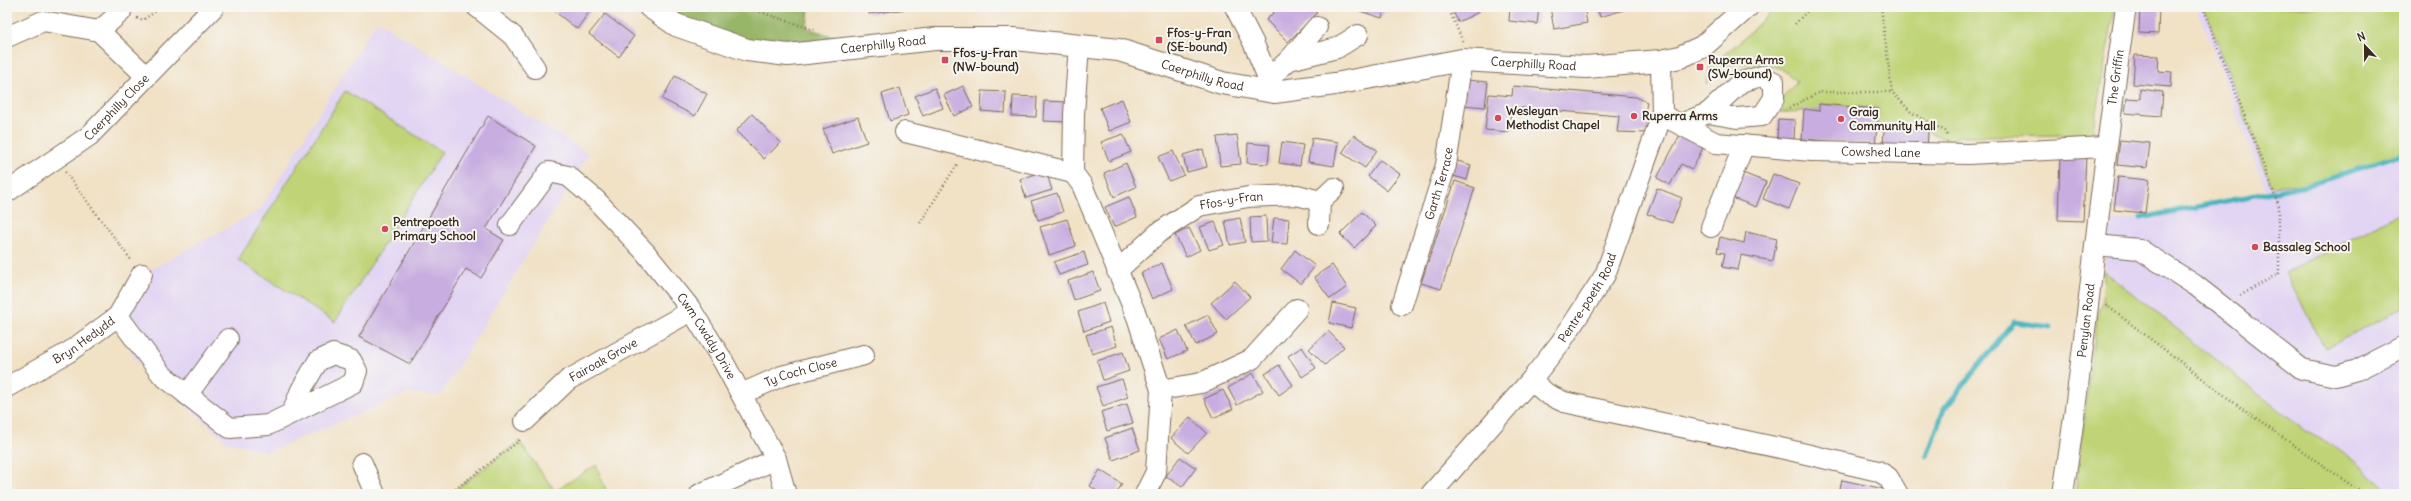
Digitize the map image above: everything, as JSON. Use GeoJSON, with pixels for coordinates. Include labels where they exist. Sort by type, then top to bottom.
{"type":"FeatureCollection","features":[{"type":"Feature","properties":{"kind":"main road","name":"Caerphilly Road"},"geometry":{"type":"LineString","coordinates":[[650,7],[676,25],[747,50],[788,55],[935,39],[1014,39],[1119,50],[1222,83],[1271,85],[1335,84],[1463,50],[1586,67],[1661,61],[1680,57],[1702,46],[1747,7]]}},
{"type":"Feature","properties":{"kind":"street","name":"Caerphilly Close"},"geometry":{"type":"LineString","coordinates":[[7,192],[89,136],[214,7]]}},
{"type":"Feature","properties":{"kind":"street"},"geometry":{"type":"LineString","coordinates":[[477,7],[513,36],[536,68]]}},
{"type":"Feature","properties":{"kind":"street"},"geometry":{"type":"LineString","coordinates":[[1234,7],[1253,42],[1271,85]]}},
{"type":"Feature","properties":{"kind":"street","name":"The Griffin"},"geometry":{"type":"LineString","coordinates":[[2105,147],[2126,7]]}},
{"type":"Feature","properties":{"kind":"street"},"geometry":{"type":"LineString","coordinates":[[99,31],[118,10]]}},
{"type":"Feature","properties":{"kind":"street"},"geometry":{"type":"LineString","coordinates":[[7,37],[43,20],[99,31],[146,76]]}},
{"type":"Feature","properties":{"kind":"street"},"geometry":{"type":"LineString","coordinates":[[1271,85],[1289,60],[1317,27]]}},
{"type":"Feature","properties":{"kind":"street"},"geometry":{"type":"LineString","coordinates":[[1289,60],[1337,48],[1358,35]]}},
{"type":"Feature","properties":{"kind":"street"},"geometry":{"type":"LineString","coordinates":[[1079,45],[1074,114],[1073,173],[1082,185],[1137,317],[1161,390],[1156,472],[1145,494]]}},
{"type":"Feature","properties":{"kind":"street","name":"Garth Terrace"},"geometry":{"type":"LineString","coordinates":[[1402,305],[1446,165],[1463,50]]}},
{"type":"Feature","properties":{"kind":"street","name":"Pentre-poeth Road"},"geometry":{"type":"LineString","coordinates":[[1431,494],[1531,380],[1561,342],[1605,275],[1662,115],[1661,61]]}},
{"type":"Feature","properties":{"kind":"street"},"geometry":{"type":"LineString","coordinates":[[1681,124],[1708,113],[1741,82],[1762,76],[1774,82],[1774,98],[1762,116],[1737,118],[1708,113]]}},
{"type":"Feature","properties":{"kind":"street","name":"Cowshed Lane"},"geometry":{"type":"LineString","coordinates":[[1662,115],[1716,143],[1812,151],[1959,154],[2105,147]]}},
{"type":"Feature","properties":{"kind":"street"},"geometry":{"type":"LineString","coordinates":[[905,132],[1073,173]]}},
{"type":"Feature","properties":{"kind":"street"},"geometry":{"type":"LineString","coordinates":[[1711,227],[1744,145]]}},
{"type":"Feature","properties":{"kind":"street","name":"Penylan Road"},"geometry":{"type":"LineString","coordinates":[[2063,494],[2090,292],[2105,147]]}},
{"type":"Feature","properties":{"kind":"street","name":"Cwm Cwddy Drive"},"geometry":{"type":"LineString","coordinates":[[510,225],[548,172],[568,176],[595,198],[645,252],[691,311],[741,394],[776,459],[786,494]]}},
{"type":"Feature","properties":{"kind":"street","name":"Ffos-y-Fran"},"geometry":{"type":"LineString","coordinates":[[1117,271],[1158,234],[1199,206],[1248,197],[1327,195],[1319,224]]}},
{"type":"Feature","properties":{"kind":"street"},"geometry":{"type":"LineString","coordinates":[[2095,245],[2139,249],[2195,285],[2302,369],[2336,376],[2357,370],[2404,346]]}},
{"type":"Feature","properties":{"kind":"street","name":"Bryn Hedydd"},"geometry":{"type":"LineString","coordinates":[[7,387],[69,352],[118,316],[142,274]]}},
{"type":"Feature","properties":{"kind":"street"},"geometry":{"type":"LineString","coordinates":[[1161,390],[1201,383],[1252,359],[1297,309]]}},
{"type":"Feature","properties":{"kind":"street","name":"Fairoak Grove"},"geometry":{"type":"LineString","coordinates":[[525,421],[568,380],[691,311]]}},
{"type":"Feature","properties":{"kind":"street"},"geometry":{"type":"LineString","coordinates":[[118,316],[162,375],[230,428],[268,425],[292,413]]}},
{"type":"Feature","properties":{"kind":"street"},"geometry":{"type":"LineString","coordinates":[[188,395],[228,339]]}},
{"type":"Feature","properties":{"kind":"street","name":"Ty Coch Close"},"geometry":{"type":"LineString","coordinates":[[741,394],[782,376],[864,355]]}},
{"type":"Feature","properties":{"kind":"street"},"geometry":{"type":"LineString","coordinates":[[1531,380],[1547,394],[1564,402],[1805,453],[1878,471],[1888,477],[1898,494]]}},
{"type":"Feature","properties":{"kind":"street"},"geometry":{"type":"LineString","coordinates":[[700,494],[776,459]]}},
{"type":"Feature","properties":{"kind":"street"},"geometry":{"type":"LineString","coordinates":[[362,463],[375,494]]}},
{"type":"Feature","properties":{"kind":"path"},"geometry":{"type":"LineString","coordinates":[[118,10],[143,20],[162,7]]}},
{"type":"Feature","properties":{"kind":"path"},"geometry":{"type":"LineString","coordinates":[[721,7],[749,8],[821,33]]}},
{"type":"Feature","properties":{"kind":"path"},"geometry":{"type":"LineString","coordinates":[[1448,7],[1463,50]]}},
{"type":"Feature","properties":{"kind":"path"},"geometry":{"type":"LineString","coordinates":[[1795,24],[1811,7]]}},
{"type":"Feature","properties":{"kind":"path"},"geometry":{"type":"LineString","coordinates":[[1881,7],[1892,92],[1910,112],[1945,131],[1959,154]]}},
{"type":"Feature","properties":{"kind":"path"},"geometry":{"type":"LineString","coordinates":[[2203,7],[2279,206],[2279,273],[2222,307]]}},
{"type":"Feature","properties":{"kind":"path"},"geometry":{"type":"LineString","coordinates":[[1762,116],[1779,112],[1820,92],[1892,92]]}},
{"type":"Feature","properties":{"kind":"path"},"geometry":{"type":"LineString","coordinates":[[920,223],[968,147]]}},
{"type":"Feature","properties":{"kind":"path"},"geometry":{"type":"LineString","coordinates":[[55,159],[142,274]]}},
{"type":"Feature","properties":{"kind":"path"},"geometry":{"type":"LineString","coordinates":[[2090,292],[2249,414],[2364,494]]}},
{"type":"Feature","properties":{"kind":"path"},"geometry":{"type":"LineString","coordinates":[[449,494],[519,441],[525,421]]}},
{"type":"Feature","properties":{"kind":"path"},"geometry":{"type":"LineString","coordinates":[[36,490],[37,494]]}},
{"type":"Feature","properties":{"kind":"shaded area","name":"Bassaleg School"},"geometry":{"type":"Polygon","coordinates":[[[2197,7],[2404,7],[2404,494],[2391,494],[2344,452],[2305,431],[2104,271],[2106,223],[2267,194],[2197,7]]]}},
{"type":"Feature","properties":{"kind":"shaded area","name":"Pentrepoeth Primary School"},"geometry":{"type":"Polygon","coordinates":[[[377,20],[589,154],[440,396],[408,393],[267,452],[226,441],[135,360],[118,316],[142,274],[260,210],[377,20]]]}},
{"type":"Feature","properties":{"kind":"green space"},"geometry":{"type":"Polygon","coordinates":[[[650,7],[809,7],[807,28],[835,37],[904,42],[788,55],[650,7]]]}},
{"type":"Feature","properties":{"kind":"green space"},"geometry":{"type":"Polygon","coordinates":[[[1776,7],[2115,7],[2092,135],[1957,136],[1953,143],[1928,131],[1877,128],[1878,109],[1820,104],[1819,111],[1809,110],[1779,112],[1781,100],[1797,81],[1782,69],[1766,64],[1742,63],[1724,66],[1706,85],[1710,66],[1744,38],[1776,7]]]}},
{"type":"Feature","properties":{"kind":"green space"},"geometry":{"type":"Polygon","coordinates":[[[2204,7],[2404,7],[2404,153],[2316,183],[2271,186],[2204,7]]]}},
{"type":"Feature","properties":{"kind":"green space"},"geometry":{"type":"Polygon","coordinates":[[[345,91],[442,152],[335,322],[238,260],[345,91]]]}},
{"type":"Feature","properties":{"kind":"green space"},"geometry":{"type":"Polygon","coordinates":[[[2404,211],[2404,307],[2325,348],[2285,273],[2404,211]]]}},
{"type":"Feature","properties":{"kind":"green space"},"geometry":{"type":"Polygon","coordinates":[[[2104,271],[2305,431],[2344,452],[2391,494],[2075,494],[2096,319],[2103,302],[2104,271]]]}},
{"type":"Feature","properties":{"kind":"green space"},"geometry":{"type":"Polygon","coordinates":[[[519,441],[555,491],[596,465],[606,490],[600,494],[450,494],[519,441]]]}},
{"type":"Feature","properties":{"kind":"building"},"geometry":{"type":"Polygon","coordinates":[[[549,7],[591,7],[592,8],[577,29],[549,7]]]}},
{"type":"Feature","properties":{"kind":"building"},"geometry":{"type":"Polygon","coordinates":[[[868,7],[915,7],[915,8],[869,14],[868,7]]]}},
{"type":"Feature","properties":{"kind":"building"},"geometry":{"type":"Polygon","coordinates":[[[1279,7],[1311,7],[1317,13],[1288,42],[1266,20],[1279,7]]]}},
{"type":"Feature","properties":{"kind":"building"},"geometry":{"type":"Polygon","coordinates":[[[1354,7],[1385,7],[1382,18],[1353,9],[1354,7]]]}},
{"type":"Feature","properties":{"kind":"building"},"geometry":{"type":"Polygon","coordinates":[[[1451,7],[1477,7],[1479,12],[1458,22],[1451,7]]]}},
{"type":"Feature","properties":{"kind":"building"},"geometry":{"type":"Polygon","coordinates":[[[1510,7],[1539,7],[1537,24],[1509,21],[1510,7]]]}},
{"type":"Feature","properties":{"kind":"building"},"geometry":{"type":"Polygon","coordinates":[[[1550,7],[1584,7],[1587,23],[1554,29],[1550,7]]]}},
{"type":"Feature","properties":{"kind":"building"},"geometry":{"type":"Polygon","coordinates":[[[1597,7],[1627,7],[1627,9],[1600,17],[1597,7]]]}},
{"type":"Feature","properties":{"kind":"building"},"geometry":{"type":"Polygon","coordinates":[[[2140,7],[2159,7],[2158,34],[2139,33],[2140,7]]]}},
{"type":"Feature","properties":{"kind":"building"},"geometry":{"type":"Polygon","coordinates":[[[605,14],[634,36],[619,57],[589,34],[605,14]]]}},
{"type":"Feature","properties":{"kind":"building"},"geometry":{"type":"Polygon","coordinates":[[[2135,55],[2159,56],[2158,71],[2172,72],[2171,87],[2133,84],[2135,55]]]}},
{"type":"Feature","properties":{"kind":"building"},"geometry":{"type":"Polygon","coordinates":[[[675,76],[707,94],[695,116],[662,99],[675,76]]]}},
{"type":"Feature","properties":{"kind":"building"},"geometry":{"type":"Polygon","coordinates":[[[1466,80],[1488,82],[1485,107],[1463,105],[1466,80]]]}},
{"type":"Feature","properties":{"kind":"building"},"geometry":{"type":"Polygon","coordinates":[[[963,86],[973,107],[954,116],[944,95],[963,86]]]}},
{"type":"Feature","properties":{"kind":"building"},"geometry":{"type":"Polygon","coordinates":[[[1513,86],[1636,97],[1647,102],[1645,113],[1651,114],[1650,133],[1617,132],[1619,116],[1511,107],[1509,132],[1485,130],[1489,94],[1512,96],[1513,86]]]}},
{"type":"Feature","properties":{"kind":"building"},"geometry":{"type":"Polygon","coordinates":[[[900,88],[908,115],[890,121],[882,94],[900,88]]]}},
{"type":"Feature","properties":{"kind":"building"},"geometry":{"type":"Polygon","coordinates":[[[935,88],[943,108],[923,116],[915,96],[935,88]]]}},
{"type":"Feature","properties":{"kind":"building"},"geometry":{"type":"Polygon","coordinates":[[[2140,89],[2163,92],[2161,116],[2125,113],[2127,98],[2140,99],[2140,89]]]}},
{"type":"Feature","properties":{"kind":"building"},"geometry":{"type":"Polygon","coordinates":[[[982,91],[1006,92],[1005,113],[981,111],[982,91]]]}},
{"type":"Feature","properties":{"kind":"building"},"geometry":{"type":"Polygon","coordinates":[[[1013,96],[1037,97],[1036,117],[1012,116],[1013,96]]]}},
{"type":"Feature","properties":{"kind":"building"},"geometry":{"type":"Polygon","coordinates":[[[1122,99],[1131,122],[1109,131],[1100,108],[1122,99]]]}},
{"type":"Feature","properties":{"kind":"building"},"geometry":{"type":"Polygon","coordinates":[[[1044,101],[1067,102],[1067,122],[1043,121],[1044,101]]]}},
{"type":"Feature","properties":{"kind":"building","name":"Graig Community Hall"},"geometry":{"type":"Polygon","coordinates":[[[1819,104],[1879,109],[1875,145],[1802,139],[1804,109],[1819,111],[1819,104]]]}},
{"type":"Feature","properties":{"kind":"building"},"geometry":{"type":"Polygon","coordinates":[[[752,114],[780,143],[764,159],[736,131],[752,114]]]}},
{"type":"Feature","properties":{"kind":"building","name":"Pentrepoeth Primary School"},"geometry":{"type":"Polygon","coordinates":[[[488,116],[536,146],[486,229],[504,240],[481,278],[466,269],[410,364],[359,337],[488,116]]]}},
{"type":"Feature","properties":{"kind":"building"},"geometry":{"type":"Polygon","coordinates":[[[858,117],[867,142],[832,154],[823,129],[858,117]]]}},
{"type":"Feature","properties":{"kind":"building"},"geometry":{"type":"Polygon","coordinates":[[[1778,119],[1795,120],[1794,139],[1777,139],[1778,119]]]}},
{"type":"Feature","properties":{"kind":"building"},"geometry":{"type":"Polygon","coordinates":[[[1884,128],[1928,131],[1927,151],[1883,148],[1884,128]]]}},
{"type":"Feature","properties":{"kind":"building"},"geometry":{"type":"Polygon","coordinates":[[[1681,133],[1704,146],[1692,169],[1681,164],[1670,185],[1657,178],[1681,133]]]}},
{"type":"Feature","properties":{"kind":"building"},"geometry":{"type":"Polygon","coordinates":[[[1123,134],[1131,152],[1109,161],[1101,142],[1123,134]]]}},
{"type":"Feature","properties":{"kind":"building"},"geometry":{"type":"Polygon","coordinates":[[[1237,135],[1241,164],[1220,166],[1217,137],[1237,135]]]}},
{"type":"Feature","properties":{"kind":"building"},"geometry":{"type":"Polygon","coordinates":[[[1354,135],[1377,150],[1365,168],[1342,153],[1354,135]]]}},
{"type":"Feature","properties":{"kind":"building"},"geometry":{"type":"Polygon","coordinates":[[[1312,138],[1338,142],[1334,166],[1308,162],[1312,138]]]}},
{"type":"Feature","properties":{"kind":"building"},"geometry":{"type":"Polygon","coordinates":[[[2120,140],[2150,143],[2147,168],[2117,165],[2120,140]]]}},
{"type":"Feature","properties":{"kind":"building"},"geometry":{"type":"Polygon","coordinates":[[[1282,142],[1303,145],[1300,166],[1279,163],[1282,142]]]}},
{"type":"Feature","properties":{"kind":"building"},"geometry":{"type":"Polygon","coordinates":[[[1248,143],[1270,145],[1268,164],[1247,163],[1248,143]]]}},
{"type":"Feature","properties":{"kind":"building"},"geometry":{"type":"Polygon","coordinates":[[[1203,149],[1207,167],[1187,172],[1183,155],[1203,149]]]}},
{"type":"Feature","properties":{"kind":"building"},"geometry":{"type":"Polygon","coordinates":[[[1173,151],[1184,175],[1169,181],[1158,157],[1173,151]]]}},
{"type":"Feature","properties":{"kind":"building"},"geometry":{"type":"Polygon","coordinates":[[[2060,156],[2086,156],[2083,221],[2058,220],[2060,156]]]}},
{"type":"Feature","properties":{"kind":"building"},"geometry":{"type":"Polygon","coordinates":[[[1451,159],[1471,165],[1467,180],[1447,174],[1451,159]]]}},
{"type":"Feature","properties":{"kind":"building"},"geometry":{"type":"Polygon","coordinates":[[[1380,160],[1400,174],[1387,191],[1368,176],[1380,160]]]}},
{"type":"Feature","properties":{"kind":"building"},"geometry":{"type":"Polygon","coordinates":[[[1126,163],[1136,187],[1114,197],[1104,173],[1126,163]]]}},
{"type":"Feature","properties":{"kind":"building"},"geometry":{"type":"Polygon","coordinates":[[[1046,171],[1052,190],[1026,198],[1020,179],[1046,171]]]}},
{"type":"Feature","properties":{"kind":"building"},"geometry":{"type":"Polygon","coordinates":[[[1740,172],[1766,182],[1756,207],[1730,197],[1740,172]]]}},
{"type":"Feature","properties":{"kind":"building"},"geometry":{"type":"Polygon","coordinates":[[[1773,174],[1799,184],[1789,209],[1763,199],[1773,174]]]}},
{"type":"Feature","properties":{"kind":"building"},"geometry":{"type":"Polygon","coordinates":[[[2118,177],[2149,180],[2145,213],[2114,210],[2118,177]]]}},
{"type":"Feature","properties":{"kind":"building"},"geometry":{"type":"Polygon","coordinates":[[[1455,181],[1475,188],[1441,289],[1421,283],[1455,181]]]}},
{"type":"Feature","properties":{"kind":"building"},"geometry":{"type":"Polygon","coordinates":[[[1657,188],[1682,198],[1672,223],[1647,214],[1657,188]]]}},
{"type":"Feature","properties":{"kind":"building"},"geometry":{"type":"Polygon","coordinates":[[[1057,193],[1063,212],[1038,220],[1031,201],[1057,193]]]}},
{"type":"Feature","properties":{"kind":"building"},"geometry":{"type":"Polygon","coordinates":[[[1129,197],[1137,217],[1114,227],[1105,207],[1129,197]]]}},
{"type":"Feature","properties":{"kind":"building"},"geometry":{"type":"Polygon","coordinates":[[[1362,212],[1376,226],[1354,248],[1340,234],[1362,212]]]}},
{"type":"Feature","properties":{"kind":"building"},"geometry":{"type":"Polygon","coordinates":[[[1266,216],[1267,241],[1251,242],[1250,217],[1266,216]]]}},
{"type":"Feature","properties":{"kind":"building"},"geometry":{"type":"Polygon","coordinates":[[[1240,218],[1245,242],[1230,245],[1225,221],[1240,218]]]}},
{"type":"Feature","properties":{"kind":"building"},"geometry":{"type":"Polygon","coordinates":[[[1274,218],[1289,219],[1287,244],[1271,243],[1274,218]]]}},
{"type":"Feature","properties":{"kind":"building"},"geometry":{"type":"Polygon","coordinates":[[[1067,219],[1076,246],[1049,255],[1040,227],[1067,219]]]}},
{"type":"Feature","properties":{"kind":"building"},"geometry":{"type":"Polygon","coordinates":[[[1215,222],[1224,245],[1209,250],[1200,227],[1215,222]]]}},
{"type":"Feature","properties":{"kind":"building"},"geometry":{"type":"Polygon","coordinates":[[[1189,228],[1200,250],[1186,257],[1175,235],[1189,228]]]}},
{"type":"Feature","properties":{"kind":"building"},"geometry":{"type":"Polygon","coordinates":[[[1746,232],[1777,239],[1773,261],[1741,255],[1738,270],[1722,267],[1725,253],[1717,252],[1720,237],[1744,243],[1746,232]]]}},
{"type":"Feature","properties":{"kind":"building"},"geometry":{"type":"Polygon","coordinates":[[[1295,250],[1315,266],[1301,284],[1281,269],[1295,250]]]}},
{"type":"Feature","properties":{"kind":"building"},"geometry":{"type":"Polygon","coordinates":[[[1084,252],[1088,265],[1059,275],[1054,262],[1084,252]]]}},
{"type":"Feature","properties":{"kind":"building"},"geometry":{"type":"Polygon","coordinates":[[[1162,263],[1173,289],[1152,299],[1141,273],[1162,263]]]}},
{"type":"Feature","properties":{"kind":"building"},"geometry":{"type":"Polygon","coordinates":[[[1332,265],[1347,287],[1330,299],[1314,277],[1332,265]]]}},
{"type":"Feature","properties":{"kind":"building"},"geometry":{"type":"Polygon","coordinates":[[[1093,272],[1100,291],[1074,300],[1068,281],[1093,272]]]}},
{"type":"Feature","properties":{"kind":"building"},"geometry":{"type":"Polygon","coordinates":[[[1235,281],[1250,297],[1226,319],[1211,303],[1235,281]]]}},
{"type":"Feature","properties":{"kind":"building"},"geometry":{"type":"Polygon","coordinates":[[[1103,303],[1109,322],[1084,331],[1078,312],[1103,303]]]}},
{"type":"Feature","properties":{"kind":"building"},"geometry":{"type":"Polygon","coordinates":[[[1333,303],[1356,308],[1351,328],[1329,323],[1333,303]]]}},
{"type":"Feature","properties":{"kind":"building"},"geometry":{"type":"Polygon","coordinates":[[[1208,315],[1218,334],[1196,345],[1186,326],[1208,315]]]}},
{"type":"Feature","properties":{"kind":"building"},"geometry":{"type":"Polygon","coordinates":[[[1111,327],[1117,346],[1092,354],[1086,335],[1111,327]]]}},
{"type":"Feature","properties":{"kind":"building"},"geometry":{"type":"Polygon","coordinates":[[[1178,330],[1187,351],[1168,359],[1159,339],[1178,330]]]}},
{"type":"Feature","properties":{"kind":"building"},"geometry":{"type":"Polygon","coordinates":[[[1328,331],[1344,347],[1325,365],[1309,349],[1328,331]]]}},
{"type":"Feature","properties":{"kind":"building"},"geometry":{"type":"Polygon","coordinates":[[[1302,347],[1316,368],[1302,377],[1288,356],[1302,347]]]}},
{"type":"Feature","properties":{"kind":"building"},"geometry":{"type":"Polygon","coordinates":[[[1123,352],[1129,371],[1103,380],[1097,361],[1123,352]]]}},
{"type":"Feature","properties":{"kind":"building"},"geometry":{"type":"Polygon","coordinates":[[[1279,365],[1293,385],[1279,395],[1265,374],[1279,365]]]}},
{"type":"Feature","properties":{"kind":"building"},"geometry":{"type":"Polygon","coordinates":[[[1253,373],[1263,391],[1237,405],[1228,388],[1253,373]]]}},
{"type":"Feature","properties":{"kind":"building"},"geometry":{"type":"Polygon","coordinates":[[[1122,379],[1128,397],[1103,406],[1096,387],[1122,379]]]}},
{"type":"Feature","properties":{"kind":"building"},"geometry":{"type":"Polygon","coordinates":[[[1223,390],[1233,409],[1213,418],[1204,399],[1223,390]]]}},
{"type":"Feature","properties":{"kind":"building"},"geometry":{"type":"Polygon","coordinates":[[[1127,404],[1133,423],[1107,431],[1101,412],[1127,404]]]}},
{"type":"Feature","properties":{"kind":"building"},"geometry":{"type":"Polygon","coordinates":[[[1190,417],[1207,433],[1188,453],[1171,438],[1190,417]]]}},
{"type":"Feature","properties":{"kind":"building"},"geometry":{"type":"Polygon","coordinates":[[[1132,428],[1140,450],[1113,460],[1105,438],[1132,428]]]}},
{"type":"Feature","properties":{"kind":"building"},"geometry":{"type":"Polygon","coordinates":[[[1180,457],[1196,468],[1182,487],[1166,476],[1180,457]]]}},
{"type":"Feature","properties":{"kind":"building"},"geometry":{"type":"Polygon","coordinates":[[[1100,470],[1122,484],[1116,494],[1102,494],[1090,486],[1100,470]]]}},
{"type":"Feature","properties":{"kind":"building"},"geometry":{"type":"Polygon","coordinates":[[[1842,480],[1884,489],[1883,494],[1839,494],[1842,480]]]}},
{"type":"Feature","properties":{"kind":"waterway"},"geometry":{"type":"LineString","coordinates":[[2141,218],[2316,183],[2404,153]]}},
{"type":"Feature","properties":{"kind":"waterway"},"geometry":{"type":"LineString","coordinates":[[1927,456],[1944,409],[2014,322],[2050,327]]}},
{"type":"Feature","properties":{"kind":"place","name":"Ffos-y-Fran (SE-bound)"},"geometry":{"type":"Point","coordinates":[1159,40]}},
{"type":"Feature","properties":{"kind":"place","name":"Ffos-y-Fran (NW-bound)"},"geometry":{"type":"Point","coordinates":[945,60]}},
{"type":"Feature","properties":{"kind":"place","name":"Ruperra Arms (SW-bound)"},"geometry":{"type":"Point","coordinates":[1700,67]}},
{"type":"Feature","properties":{"kind":"place","name":"Ruperra Arms"},"geometry":{"type":"Point","coordinates":[1634,116]}},
{"type":"Feature","properties":{"kind":"place","name":"Wesleyan Methodist Chapel"},"geometry":{"type":"Point","coordinates":[1498,118]}},
{"type":"Feature","properties":{"kind":"place","name":"Graig Community Hall"},"geometry":{"type":"Point","coordinates":[1841,119]}},
{"type":"Feature","properties":{"kind":"place","name":"Pentrepoeth Primary School"},"geometry":{"type":"Point","coordinates":[385,229]}},
{"type":"Feature","properties":{"kind":"place","name":"Bassaleg School"},"geometry":{"type":"Point","coordinates":[2255,247]}}]}
